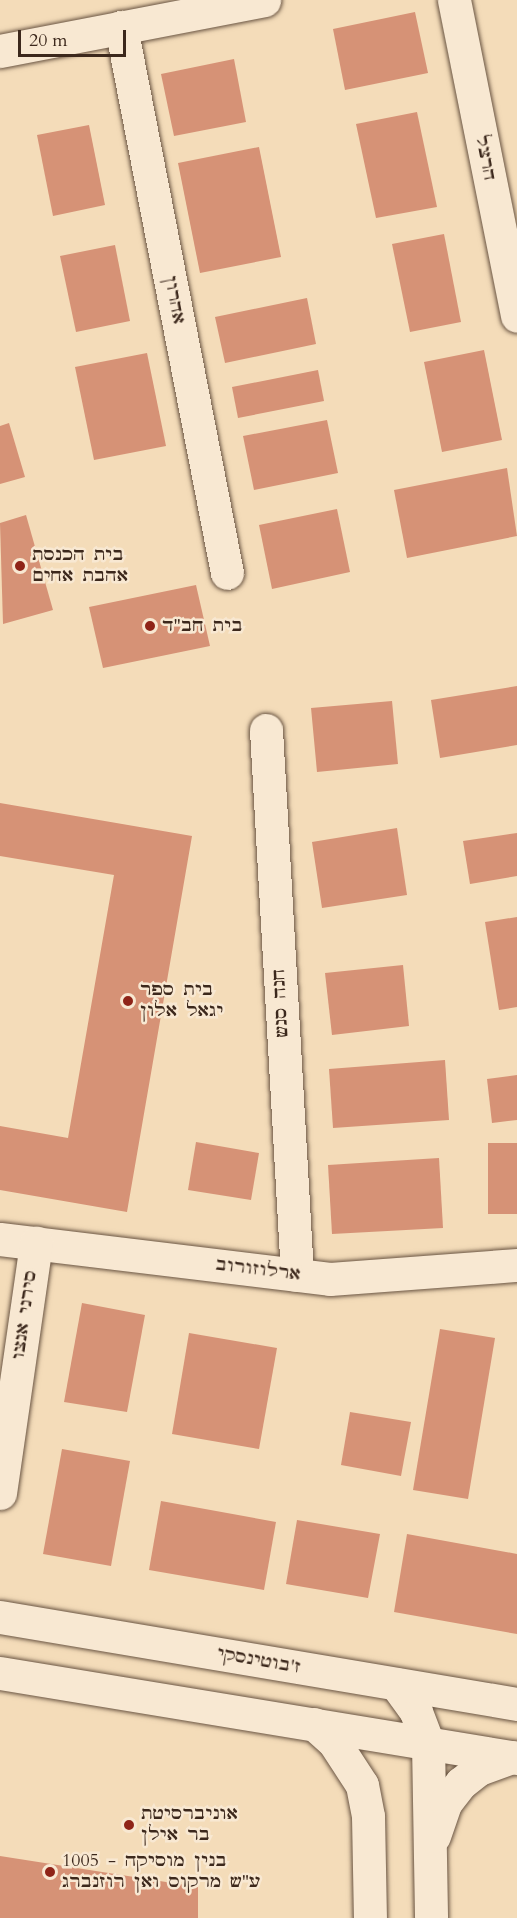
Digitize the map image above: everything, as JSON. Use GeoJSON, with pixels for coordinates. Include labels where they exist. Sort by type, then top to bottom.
{"type":"FeatureCollection","features":[{"type":"Feature","properties":{"kind":"street"},"geometry":{"type":"LineString","coordinates":[[0,51],[264,0]]}},
{"type":"Feature","properties":{"kind":"street","name":"הרצל"},"geometry":{"type":"LineString","coordinates":[[454,0],[517,316]]}},
{"type":"Feature","properties":{"kind":"street","name":"אהרון"},"geometry":{"type":"LineString","coordinates":[[121,27],[227,573]]}},
{"type":"Feature","properties":{"kind":"street","name":"חנה סנש"},"geometry":{"type":"LineString","coordinates":[[266,730],[297,1275]]}},
{"type":"Feature","properties":{"kind":"street","name":"ארלוזורוב"},"geometry":{"type":"LineString","coordinates":[[0,1239],[330,1279],[517,1265]]}},
{"type":"Feature","properties":{"kind":"street","name":"סירני אנצו"},"geometry":{"type":"LineString","coordinates":[[0,1493],[36,1243]]}},
{"type":"Feature","properties":{"kind":"street","name":"ז'בוטינסקי"},"geometry":{"type":"LineString","coordinates":[[0,1617],[517,1704]]}},
{"type":"Feature","properties":{"kind":"street"},"geometry":{"type":"LineString","coordinates":[[0,1673],[514,1757]]}},
{"type":"Feature","properties":{"kind":"street"},"geometry":{"type":"LineString","coordinates":[[396,1684],[416,1712],[428,1743],[431,1918]]}},
{"type":"Feature","properties":{"kind":"street"},"geometry":{"type":"LineString","coordinates":[[314,1724],[334,1743],[362,1785],[368,1816],[370,1918]]}},
{"type":"Feature","properties":{"kind":"street"},"geometry":{"type":"LineString","coordinates":[[430,1850],[439,1818],[461,1783],[479,1769],[514,1757]]}},
{"type":"Feature","properties":{"kind":"building"},"geometry":{"type":"Polygon","coordinates":[[[415,12],[428,73],[345,90],[333,29],[415,12]]]}},
{"type":"Feature","properties":{"kind":"building"},"geometry":{"type":"Polygon","coordinates":[[[234,59],[246,122],[174,136],[161,74],[234,59]]]}},
{"type":"Feature","properties":{"kind":"building"},"geometry":{"type":"Polygon","coordinates":[[[417,112],[437,207],[376,218],[356,124],[417,112]]]}},
{"type":"Feature","properties":{"kind":"building"},"geometry":{"type":"Polygon","coordinates":[[[89,125],[105,205],[53,216],[37,135],[89,125]]]}},
{"type":"Feature","properties":{"kind":"building"},"geometry":{"type":"Polygon","coordinates":[[[259,147],[281,257],[200,273],[178,163],[259,147]]]}},
{"type":"Feature","properties":{"kind":"building"},"geometry":{"type":"Polygon","coordinates":[[[444,234],[461,322],[410,332],[392,244],[444,234]]]}},
{"type":"Feature","properties":{"kind":"building"},"geometry":{"type":"Polygon","coordinates":[[[115,245],[130,321],[76,332],[60,256],[115,245]]]}},
{"type":"Feature","properties":{"kind":"building"},"geometry":{"type":"Polygon","coordinates":[[[307,298],[316,344],[225,363],[215,317],[307,298]]]}},
{"type":"Feature","properties":{"kind":"building"},"geometry":{"type":"Polygon","coordinates":[[[484,350],[502,440],[442,452],[424,362],[484,350]]]}},
{"type":"Feature","properties":{"kind":"building"},"geometry":{"type":"Polygon","coordinates":[[[147,353],[166,446],[94,460],[75,367],[147,353]]]}},
{"type":"Feature","properties":{"kind":"building"},"geometry":{"type":"Polygon","coordinates":[[[318,370],[324,401],[238,418],[232,387],[318,370]]]}},
{"type":"Feature","properties":{"kind":"building"},"geometry":{"type":"Polygon","coordinates":[[[327,420],[338,473],[254,490],[243,436],[327,420]]]}},
{"type":"Feature","properties":{"kind":"building"},"geometry":{"type":"Polygon","coordinates":[[[9,423],[25,477],[0,484],[0,426],[9,423]]]}},
{"type":"Feature","properties":{"kind":"building"},"geometry":{"type":"Polygon","coordinates":[[[507,468],[517,536],[407,558],[394,490],[507,468]]]}},
{"type":"Feature","properties":{"kind":"building"},"geometry":{"type":"Polygon","coordinates":[[[337,509],[350,572],[272,589],[259,525],[337,509]]]}},
{"type":"Feature","properties":{"kind":"building","name":"בית הכנסת אהבת אחים"},"geometry":{"type":"Polygon","coordinates":[[[26,515],[53,610],[3,624],[0,523],[26,515]]]}},
{"type":"Feature","properties":{"kind":"building","name":"בית חב\"ד"},"geometry":{"type":"Polygon","coordinates":[[[196,585],[210,646],[103,668],[89,607],[196,585]]]}},
{"type":"Feature","properties":{"kind":"building"},"geometry":{"type":"Polygon","coordinates":[[[517,686],[517,745],[440,758],[431,700],[517,686]]]}},
{"type":"Feature","properties":{"kind":"building"},"geometry":{"type":"Polygon","coordinates":[[[392,701],[398,764],[317,772],[311,708],[392,701]]]}},
{"type":"Feature","properties":{"kind":"building","name":"בית ספר יגאל אלון"},"geometry":{"type":"Polygon","coordinates":[[[0,803],[192,836],[127,1212],[0,1190],[0,1126],[68,1138],[114,875],[0,856],[0,803]]]}},
{"type":"Feature","properties":{"kind":"building"},"geometry":{"type":"Polygon","coordinates":[[[397,828],[407,895],[322,908],[312,842],[397,828]]]}},
{"type":"Feature","properties":{"kind":"building"},"geometry":{"type":"Polygon","coordinates":[[[517,833],[517,876],[470,884],[463,841],[517,833]]]}},
{"type":"Feature","properties":{"kind":"building"},"geometry":{"type":"Polygon","coordinates":[[[517,917],[517,1007],[499,1010],[485,922],[517,917]]]}},
{"type":"Feature","properties":{"kind":"building"},"geometry":{"type":"Polygon","coordinates":[[[403,965],[409,1026],[332,1035],[325,973],[403,965]]]}},
{"type":"Feature","properties":{"kind":"building"},"geometry":{"type":"Polygon","coordinates":[[[445,1060],[449,1120],[333,1128],[329,1069],[445,1060]]]}},
{"type":"Feature","properties":{"kind":"building"},"geometry":{"type":"Polygon","coordinates":[[[517,1075],[517,1120],[492,1123],[487,1079],[517,1075]]]}},
{"type":"Feature","properties":{"kind":"building"},"geometry":{"type":"Polygon","coordinates":[[[196,1142],[259,1153],[251,1200],[188,1190],[196,1142]]]}},
{"type":"Feature","properties":{"kind":"building"},"geometry":{"type":"Polygon","coordinates":[[[488,1143],[517,1143],[517,1214],[488,1214],[488,1143]]]}},
{"type":"Feature","properties":{"kind":"building"},"geometry":{"type":"Polygon","coordinates":[[[439,1158],[443,1228],[332,1234],[328,1165],[439,1158]]]}},
{"type":"Feature","properties":{"kind":"building"},"geometry":{"type":"Polygon","coordinates":[[[82,1303],[145,1315],[127,1412],[64,1402],[82,1303]]]}},
{"type":"Feature","properties":{"kind":"building"},"geometry":{"type":"Polygon","coordinates":[[[440,1329],[495,1338],[468,1499],[413,1490],[440,1329]]]}},
{"type":"Feature","properties":{"kind":"building"},"geometry":{"type":"Polygon","coordinates":[[[189,1333],[277,1348],[259,1449],[172,1434],[189,1333]]]}},
{"type":"Feature","properties":{"kind":"building"},"geometry":{"type":"Polygon","coordinates":[[[350,1412],[411,1422],[401,1476],[341,1465],[350,1412]]]}},
{"type":"Feature","properties":{"kind":"building"},"geometry":{"type":"Polygon","coordinates":[[[62,1449],[130,1461],[111,1566],[43,1554],[62,1449]]]}},
{"type":"Feature","properties":{"kind":"building"},"geometry":{"type":"Polygon","coordinates":[[[161,1501],[276,1522],[264,1590],[149,1570],[161,1501]]]}},
{"type":"Feature","properties":{"kind":"building"},"geometry":{"type":"Polygon","coordinates":[[[297,1520],[380,1534],[368,1598],[286,1584],[297,1520]]]}},
{"type":"Feature","properties":{"kind":"building"},"geometry":{"type":"Polygon","coordinates":[[[407,1534],[517,1554],[517,1634],[394,1612],[407,1534]]]}},
{"type":"Feature","properties":{"kind":"building","name":"1005 - בנין מוסיקה ע\"ש מרקוס ואן רוזנברג"},"geometry":{"type":"Polygon","coordinates":[[[0,1856],[198,1887],[198,1918],[0,1918],[0,1856]]]}},
{"type":"Feature","properties":{"kind":"place","name":"בית הכנסת אהבת אחים"},"geometry":{"type":"Point","coordinates":[20,566]}},
{"type":"Feature","properties":{"kind":"place","name":"בית חב\"ד"},"geometry":{"type":"Point","coordinates":[150,626]}},
{"type":"Feature","properties":{"kind":"place","name":"בית ספר יגאל אלון"},"geometry":{"type":"Point","coordinates":[128,1001]}},
{"type":"Feature","properties":{"kind":"place","name":"אוניברסיטת בר אילן"},"geometry":{"type":"Point","coordinates":[129,1825]}},
{"type":"Feature","properties":{"kind":"place","name":"1005 - בנין מוסיקה ע\"ש מרקוס ואן רוזנברג"},"geometry":{"type":"Point","coordinates":[50,1872]}}]}
